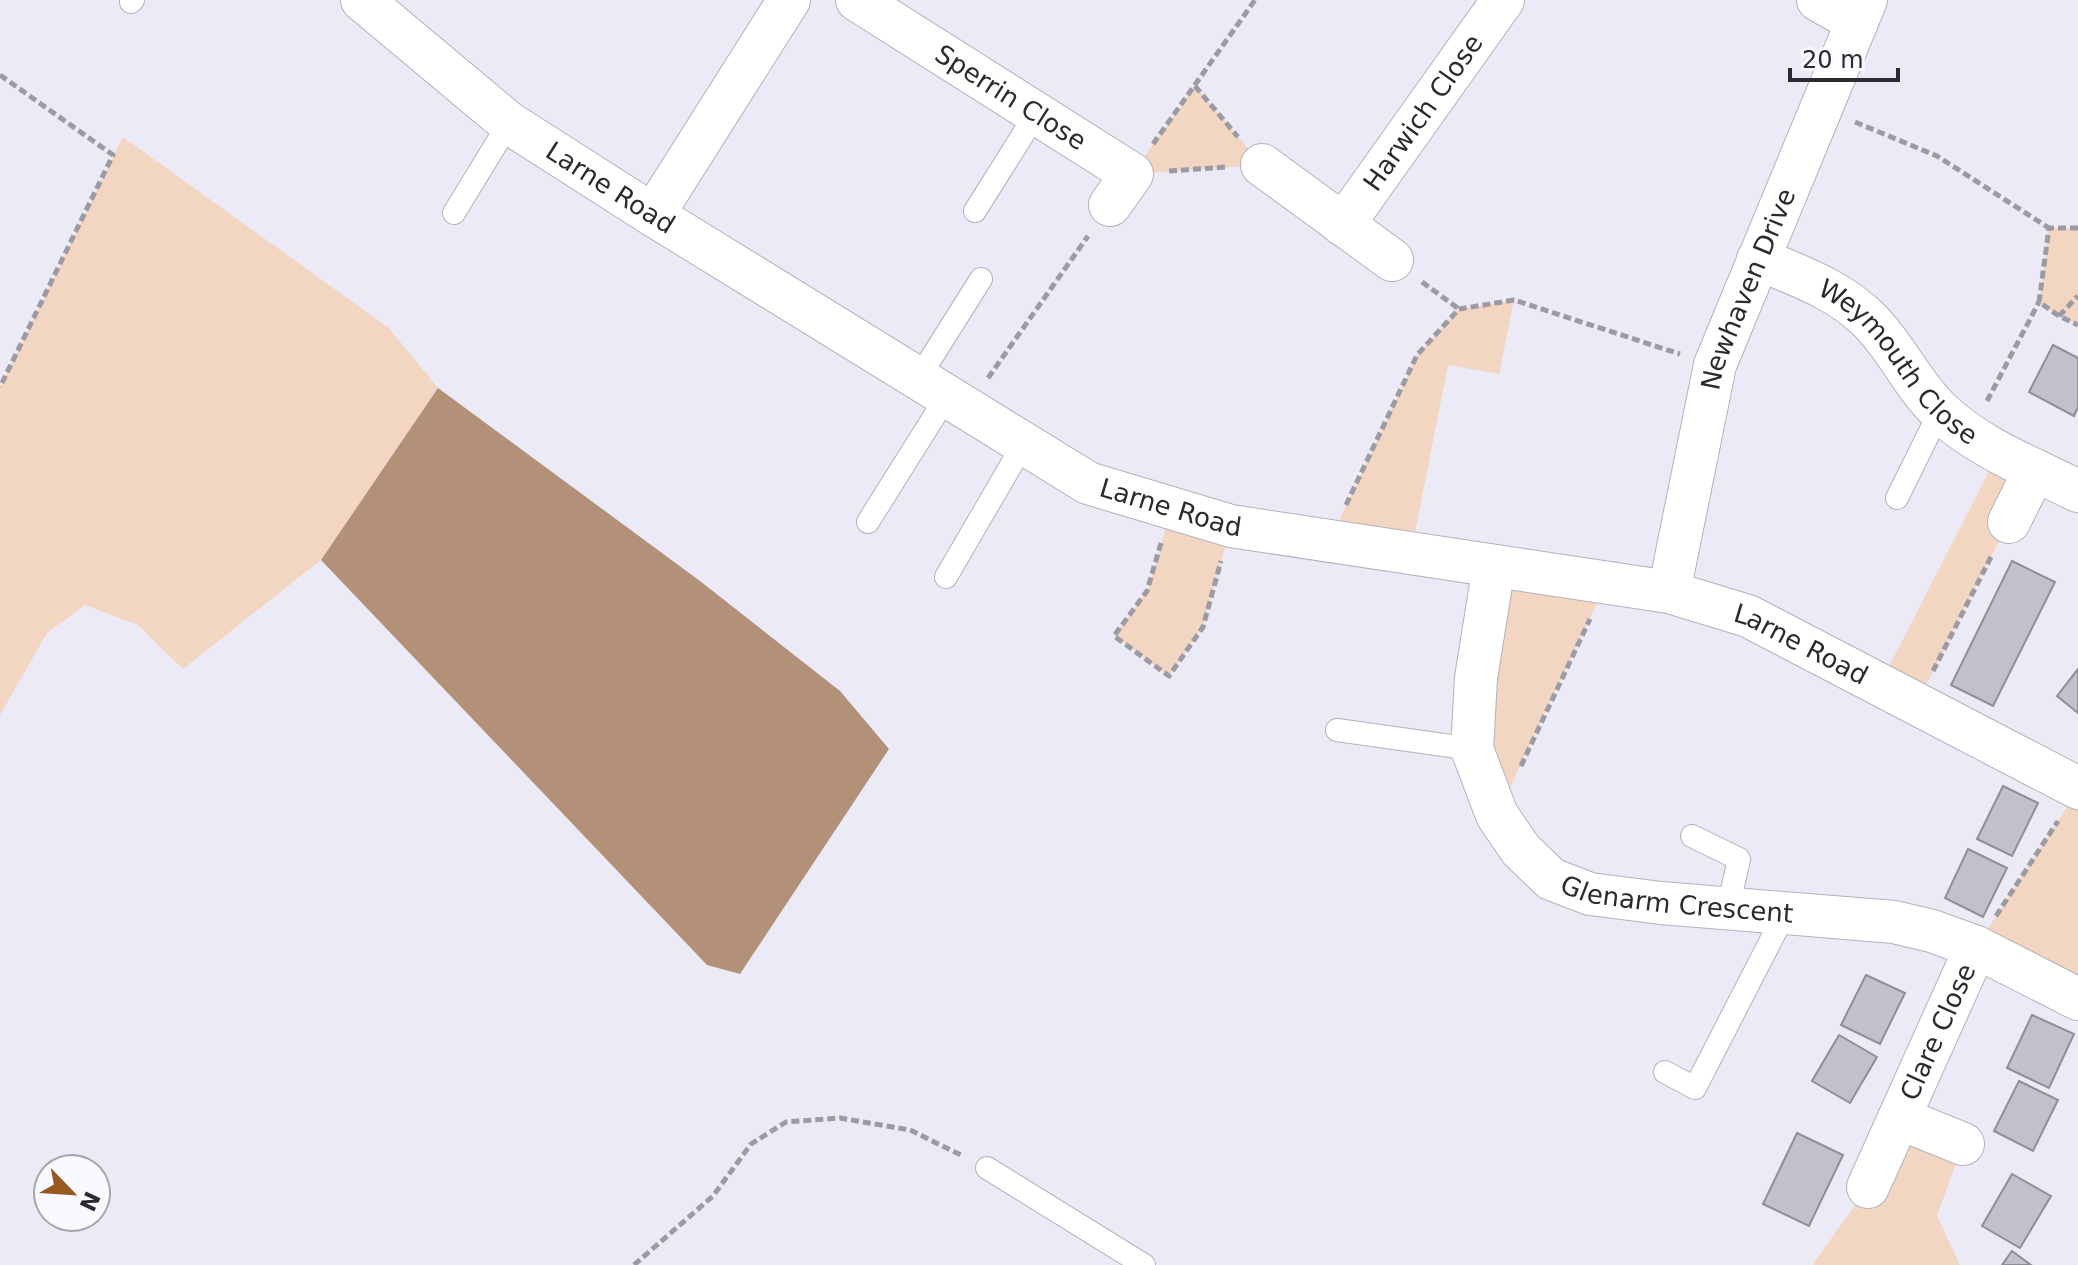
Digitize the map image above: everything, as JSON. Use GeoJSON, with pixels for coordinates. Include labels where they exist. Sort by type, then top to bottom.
{"type":"FeatureCollection","features":[{"type":"Feature","properties":{"kind":"street"},"geometry":{"type":"LineString","coordinates":[[653,215],[789,0]]}},
{"type":"Feature","properties":{"kind":"street","name":"Sperrin Close"},"geometry":{"type":"LineString","coordinates":[[857,0],[1036,114],[1121,190]]}},
{"type":"Feature","properties":{"kind":"street","name":"Harwich Close"},"geometry":{"type":"LineString","coordinates":[[1343,225],[1503,0]]}},
{"type":"Feature","properties":{"kind":"street"},"geometry":{"type":"LineString","coordinates":[[1818,0],[1861,11]]}},
{"type":"Feature","properties":{"kind":"street","name":"Larne Road"},"geometry":{"type":"LineString","coordinates":[[379,5],[509,123],[1088,483],[1231,526],[1669,592],[1748,616],[1917,703],[2070,802]]}},
{"type":"Feature","properties":{"kind":"street","name":"Newhaven Drive"},"geometry":{"type":"LineString","coordinates":[[1669,592],[1715,365],[1861,11]]}},
{"type":"Feature","properties":{"kind":"street"},"geometry":{"type":"LineString","coordinates":[[1262,165],[1392,260]]}},
{"type":"Feature","properties":{"kind":"street","name":"Weymouth Close"},"geometry":{"type":"LineString","coordinates":[[1758,259],[1821,286],[1869,320],[1955,422],[2035,470],[2078,491]]}},
{"type":"Feature","properties":{"kind":"street"},"geometry":{"type":"LineString","coordinates":[[2009,522],[2035,470]]}},
{"type":"Feature","properties":{"kind":"street","name":"Glenarm Crescent"},"geometry":{"type":"LineString","coordinates":[[1494,566],[1476,678],[1472,749],[1497,815],[1521,850],[1551,879],[1590,894],[1894,922],[1932,931],[1976,947],[2078,999]]}},
{"type":"Feature","properties":{"kind":"street","name":"Clare Close"},"geometry":{"type":"LineString","coordinates":[[1868,1187],[1976,947]]}},
{"type":"Feature","properties":{"kind":"street","name":"Clare Close"},"geometry":{"type":"LineString","coordinates":[[1899,1118],[1963,1144]]}},
{"type":"Feature","properties":{"kind":"lane"},"geometry":{"type":"LineString","coordinates":[[975,211],[1036,114]]}},
{"type":"Feature","properties":{"kind":"lane"},"geometry":{"type":"LineString","coordinates":[[454,213],[509,123]]}},
{"type":"Feature","properties":{"kind":"lane"},"geometry":{"type":"LineString","coordinates":[[868,522],[944,394],[981,279]]}},
{"type":"Feature","properties":{"kind":"lane"},"geometry":{"type":"LineString","coordinates":[[1897,498],[1955,422]]}},
{"type":"Feature","properties":{"kind":"lane"},"geometry":{"type":"LineString","coordinates":[[946,577],[1024,443]]}},
{"type":"Feature","properties":{"kind":"lane"},"geometry":{"type":"LineString","coordinates":[[1337,730],[1472,749]]}},
{"type":"Feature","properties":{"kind":"lane"},"geometry":{"type":"LineString","coordinates":[[1692,836],[1739,859],[1728,908]]}},
{"type":"Feature","properties":{"kind":"lane"},"geometry":{"type":"LineString","coordinates":[[1665,1072],[1695,1088],[1785,913]]}},
{"type":"Feature","properties":{"kind":"lane"},"geometry":{"type":"LineString","coordinates":[[987,1168],[1144,1265]]}},
{"type":"Feature","properties":{"kind":"path"},"geometry":{"type":"LineString","coordinates":[[944,394],[1121,190],[1255,0]]}},
{"type":"Feature","properties":{"kind":"path"},"geometry":{"type":"LineString","coordinates":[[0,75],[113,155],[0,387]]}},
{"type":"Feature","properties":{"kind":"path"},"geometry":{"type":"LineString","coordinates":[[1195,86],[1262,165]]}},
{"type":"Feature","properties":{"kind":"path"},"geometry":{"type":"LineString","coordinates":[[1821,107],[1937,156],[2049,228],[2078,228]]}},
{"type":"Feature","properties":{"kind":"path"},"geometry":{"type":"LineString","coordinates":[[1121,190],[1262,165]]}},
{"type":"Feature","properties":{"kind":"path"},"geometry":{"type":"LineString","coordinates":[[1955,422],[2039,302],[2049,228]]}},
{"type":"Feature","properties":{"kind":"path"},"geometry":{"type":"LineString","coordinates":[[2059,316],[2078,296]]}},
{"type":"Feature","properties":{"kind":"path"},"geometry":{"type":"LineString","coordinates":[[1329,542],[1417,355],[1459,309],[1514,300],[1715,365]]}},
{"type":"Feature","properties":{"kind":"path"},"geometry":{"type":"LineString","coordinates":[[2039,302],[2078,325]]}},
{"type":"Feature","properties":{"kind":"path"},"geometry":{"type":"LineString","coordinates":[[1172,508],[1147,591],[1114,636],[1169,676],[1203,627],[1231,526]]}},
{"type":"Feature","properties":{"kind":"path"},"geometry":{"type":"LineString","coordinates":[[1917,703],[2009,522]]}},
{"type":"Feature","properties":{"kind":"path"},"geometry":{"type":"LineString","coordinates":[[1497,815],[1607,582]]}},
{"type":"Feature","properties":{"kind":"path"},"geometry":{"type":"LineString","coordinates":[[1976,947],[2070,802]]}},
{"type":"Feature","properties":{"kind":"path"},"geometry":{"type":"LineString","coordinates":[[634,1265],[713,1196],[751,1144],[786,1122],[840,1118],[910,1130],[987,1168]]}},
{"type":"Feature","properties":{"kind":"shaded area"},"geometry":{"type":"Polygon","coordinates":[[[1195,86],[1262,165],[1132,174],[1195,86]]]}},
{"type":"Feature","properties":{"kind":"shaded area"},"geometry":{"type":"Polygon","coordinates":[[[123,137],[389,328],[438,388],[321,560],[183,669],[138,625],[85,605],[47,633],[0,715],[0,387],[123,137]]]}},
{"type":"Feature","properties":{"kind":"shaded area"},"geometry":{"type":"Polygon","coordinates":[[[2049,228],[2078,228],[2078,325],[2039,302],[2049,228]]]}},
{"type":"Feature","properties":{"kind":"shaded area"},"geometry":{"type":"Polygon","coordinates":[[[1514,300],[1499,374],[1448,365],[1411,553],[1329,542],[1417,355],[1459,309],[1514,300]]]}},
{"type":"Feature","properties":{"kind":"shaded area"},"geometry":{"type":"Polygon","coordinates":[[[438,388],[700,581],[840,691],[889,749],[740,974],[707,965],[321,560],[438,388]]]}},
{"type":"Feature","properties":{"kind":"shaded area"},"geometry":{"type":"Polygon","coordinates":[[[1999,452],[2035,470],[1917,703],[1880,684],[1999,452]]]}},
{"type":"Feature","properties":{"kind":"shaded area"},"geometry":{"type":"Polygon","coordinates":[[[1172,508],[1231,526],[1203,627],[1169,676],[1114,636],[1147,591],[1172,508]]]}},
{"type":"Feature","properties":{"kind":"shaded area"},"geometry":{"type":"Polygon","coordinates":[[[1494,566],[1607,582],[1497,815],[1476,678],[1494,566]]]}},
{"type":"Feature","properties":{"kind":"shaded area"},"geometry":{"type":"Polygon","coordinates":[[[2078,790],[2078,999],[1976,947],[2078,790]]]}},
{"type":"Feature","properties":{"kind":"shaded area"},"geometry":{"type":"Polygon","coordinates":[[[1899,1118],[1963,1144],[1937,1216],[1960,1265],[1813,1264],[1868,1187],[1899,1118]]]}},
{"type":"Feature","properties":{"kind":"building"},"geometry":{"type":"Polygon","coordinates":[[[2053,345],[2078,358],[2078,407],[2074,416],[2029,392],[2053,345]]]}},
{"type":"Feature","properties":{"kind":"building"},"geometry":{"type":"Polygon","coordinates":[[[2012,561],[2055,582],[1993,706],[1951,685],[2012,561]]]}},
{"type":"Feature","properties":{"kind":"building"},"geometry":{"type":"Polygon","coordinates":[[[2078,669],[2078,713],[2057,696],[2078,669]]]}},
{"type":"Feature","properties":{"kind":"building"},"geometry":{"type":"Polygon","coordinates":[[[2003,786],[2038,803],[2012,856],[1977,839],[2003,786]]]}},
{"type":"Feature","properties":{"kind":"building"},"geometry":{"type":"Polygon","coordinates":[[[1968,849],[2007,868],[1983,917],[1945,898],[1968,849]]]}},
{"type":"Feature","properties":{"kind":"building"},"geometry":{"type":"Polygon","coordinates":[[[1866,975],[1905,993],[1880,1044],[1841,1025],[1866,975]]]}},
{"type":"Feature","properties":{"kind":"building"},"geometry":{"type":"Polygon","coordinates":[[[2032,1015],[2074,1034],[2049,1088],[2007,1068],[2032,1015]]]}},
{"type":"Feature","properties":{"kind":"building"},"geometry":{"type":"Polygon","coordinates":[[[1839,1035],[1877,1057],[1850,1103],[1812,1081],[1839,1035]]]}},
{"type":"Feature","properties":{"kind":"building"},"geometry":{"type":"Polygon","coordinates":[[[2019,1081],[2058,1100],[2033,1151],[1994,1131],[2019,1081]]]}},
{"type":"Feature","properties":{"kind":"building"},"geometry":{"type":"Polygon","coordinates":[[[1797,1133],[1843,1155],[1809,1226],[1763,1204],[1797,1133]]]}},
{"type":"Feature","properties":{"kind":"building"},"geometry":{"type":"Polygon","coordinates":[[[2012,1174],[2051,1196],[2020,1248],[1982,1226],[2012,1174]]]}},
{"type":"Feature","properties":{"kind":"building"},"geometry":{"type":"Polygon","coordinates":[[[2012,1251],[2031,1265],[2002,1265],[2012,1251]]]}}]}
